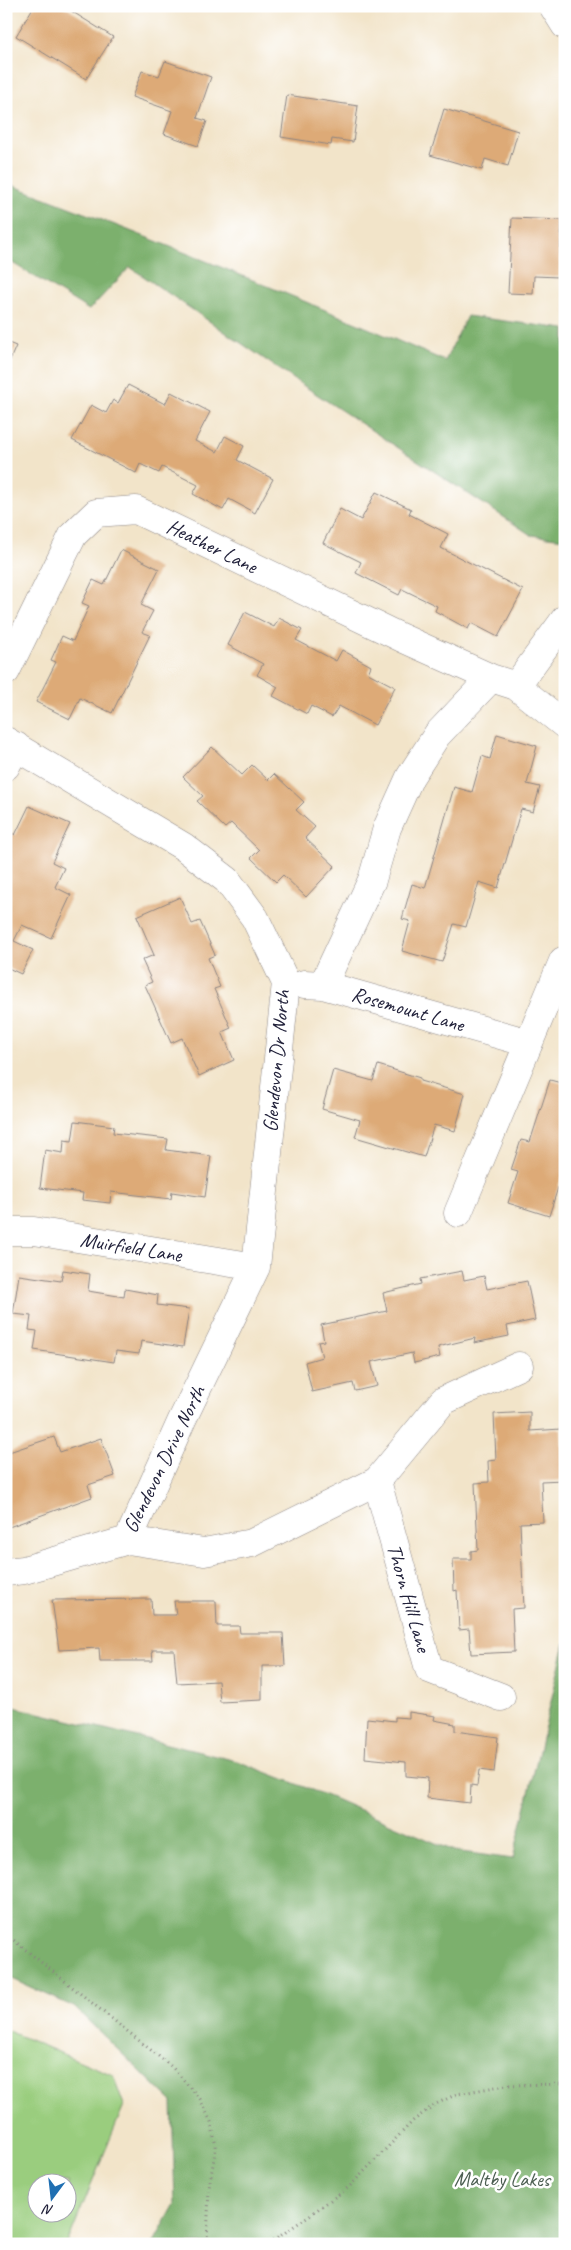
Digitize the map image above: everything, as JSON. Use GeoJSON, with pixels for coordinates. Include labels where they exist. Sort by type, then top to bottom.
{"type":"FeatureCollection","features":[{"type":"Feature","properties":{"kind":"street"},"geometry":{"type":"LineString","coordinates":[[554,6],[565,25]]}},
{"type":"Feature","properties":{"kind":"street","name":"Heather Lane"},"geometry":{"type":"LineString","coordinates":[[6,671],[73,535],[96,513],[136,510],[503,682],[565,725]]}},
{"type":"Feature","properties":{"kind":"street"},"geometry":{"type":"LineString","coordinates":[[323,984],[372,880],[387,828],[410,776],[437,735],[503,682],[565,619]]}},
{"type":"Feature","properties":{"kind":"street","name":"Glendevon Dr North"},"geometry":{"type":"LineString","coordinates":[[10,751],[184,847],[227,880],[255,918],[286,983],[256,1267]]}},
{"type":"Feature","properties":{"kind":"street"},"geometry":{"type":"LineString","coordinates":[[458,1213],[563,961]]}},
{"type":"Feature","properties":{"kind":"street","name":"Rosemount Lane"},"geometry":{"type":"LineString","coordinates":[[286,983],[323,984],[529,1043]]}},
{"type":"Feature","properties":{"kind":"street","name":"Muirfield Lane"},"geometry":{"type":"LineString","coordinates":[[6,1231],[34,1231],[256,1267]]}},
{"type":"Feature","properties":{"kind":"street","name":"Glendevon Drive North"},"geometry":{"type":"LineString","coordinates":[[6,1572],[24,1570],[128,1540],[182,1420],[256,1267]]}},
{"type":"Feature","properties":{"kind":"street"},"geometry":{"type":"LineString","coordinates":[[128,1540],[204,1552],[252,1544],[377,1480],[443,1402],[519,1366]]}},
{"type":"Feature","properties":{"kind":"street","name":"Thorn Hill Lane"},"geometry":{"type":"LineString","coordinates":[[377,1480],[429,1669],[501,1698]]}},
{"type":"Feature","properties":{"kind":"path"},"geometry":{"type":"LineString","coordinates":[[6,1934],[172,2067],[200,2099],[211,2122],[216,2146],[209,2188],[207,2244]]}},
{"type":"Feature","properties":{"kind":"path"},"geometry":{"type":"LineString","coordinates":[[269,2244],[349,2187],[413,2122],[434,2105],[457,2094],[506,2085],[565,2084]]}},
{"type":"Feature","properties":{"kind":"green space"},"geometry":{"type":"Polygon","coordinates":[[[6,183],[227,269],[445,361],[467,316],[565,329],[565,539],[531,535],[295,380],[130,267],[89,310],[6,259],[6,183]]]}},
{"type":"Feature","properties":{"kind":"green space","name":"Maltby Lakes"},"geometry":{"type":"Polygon","coordinates":[[[565,1643],[565,2244],[153,2244],[175,2204],[172,2102],[74,2007],[6,1976],[6,1705],[237,1761],[330,1797],[454,1851],[513,1859],[565,1643]]]}},
{"type":"Feature","properties":{"kind":"green space"},"geometry":{"type":"Polygon","coordinates":[[[6,2030],[113,2075],[124,2105],[78,2217],[78,2172],[28,2172],[28,2222],[76,2222],[67,2244],[6,2244],[6,2030]]]}},
{"type":"Feature","properties":{"kind":"building"},"geometry":{"type":"Polygon","coordinates":[[[34,6],[63,6],[113,37],[86,79],[16,36],[34,6]]]}},
{"type":"Feature","properties":{"kind":"building"},"geometry":{"type":"Polygon","coordinates":[[[165,61],[211,77],[197,118],[207,121],[198,146],[164,134],[172,111],[132,97],[142,71],[159,76],[165,61]]]}},
{"type":"Feature","properties":{"kind":"building"},"geometry":{"type":"Polygon","coordinates":[[[287,95],[358,106],[353,142],[332,139],[331,145],[281,137],[287,95]]]}},
{"type":"Feature","properties":{"kind":"building"},"geometry":{"type":"Polygon","coordinates":[[[444,109],[518,131],[508,166],[485,159],[482,170],[430,155],[444,109]]]}},
{"type":"Feature","properties":{"kind":"building"},"geometry":{"type":"Polygon","coordinates":[[[512,218],[562,220],[559,277],[534,276],[533,294],[508,293],[512,218]]]}},
{"type":"Feature","properties":{"kind":"building"},"geometry":{"type":"Polygon","coordinates":[[[6,342],[16,346],[6,369],[6,342]]]}},
{"type":"Feature","properties":{"kind":"building"},"geometry":{"type":"Polygon","coordinates":[[[128,385],[165,404],[171,392],[210,412],[195,441],[217,452],[225,436],[244,446],[237,460],[273,479],[255,513],[229,499],[223,510],[193,494],[198,485],[162,467],[159,473],[140,464],[136,473],[72,440],[91,405],[106,413],[113,400],[118,403],[128,385]]]}},
{"type":"Feature","properties":{"kind":"building"},"geometry":{"type":"Polygon","coordinates":[[[376,492],[411,509],[409,514],[448,534],[441,548],[523,590],[498,637],[471,623],[468,629],[435,611],[437,606],[402,589],[399,595],[356,573],[361,562],[323,543],[340,509],[361,520],[376,492]]]}},
{"type":"Feature","properties":{"kind":"building"},"geometry":{"type":"Polygon","coordinates":[[[121,550],[159,569],[141,605],[153,611],[142,632],[150,635],[112,713],[80,698],[70,719],[36,702],[56,662],[51,660],[62,636],[73,641],[89,606],[82,603],[93,580],[104,585],[121,550]]]}},
{"type":"Feature","properties":{"kind":"building"},"geometry":{"type":"Polygon","coordinates":[[[245,612],[274,627],[279,618],[302,630],[296,640],[336,661],[342,650],[371,666],[368,673],[395,687],[375,725],[339,706],[332,717],[311,706],[307,714],[273,696],[278,687],[257,675],[263,664],[228,645],[245,612]]]}},
{"type":"Feature","properties":{"kind":"building"},"geometry":{"type":"Polygon","coordinates":[[[497,734],[537,746],[527,784],[540,787],[533,812],[521,809],[498,888],[479,882],[466,927],[454,924],[442,962],[402,951],[410,921],[402,919],[412,884],[425,888],[454,787],[472,792],[482,756],[490,759],[497,734]]]}},
{"type":"Feature","properties":{"kind":"building"},"geometry":{"type":"Polygon","coordinates":[[[212,747],[242,775],[252,765],[268,780],[274,774],[304,802],[296,810],[315,827],[305,838],[335,866],[306,897],[283,875],[276,882],[251,858],[259,850],[231,823],[225,828],[197,801],[203,796],[183,777],[212,747]]]}},
{"type":"Feature","properties":{"kind":"building"},"geometry":{"type":"Polygon","coordinates":[[[29,806],[70,824],[52,862],[64,868],[55,887],[71,895],[51,938],[22,925],[14,941],[33,950],[21,974],[6,967],[6,839],[10,832],[15,835],[29,806]]]}},
{"type":"Feature","properties":{"kind":"building"},"geometry":{"type":"Polygon","coordinates":[[[180,897],[192,924],[200,921],[215,955],[208,958],[220,987],[214,989],[231,1028],[222,1032],[234,1060],[199,1076],[182,1038],[171,1043],[145,985],[152,982],[142,960],[154,955],[137,916],[180,897]]]}},
{"type":"Feature","properties":{"kind":"building"},"geometry":{"type":"Polygon","coordinates":[[[378,1065],[420,1078],[420,1081],[465,1094],[455,1131],[434,1125],[424,1157],[355,1137],[360,1120],[322,1109],[333,1070],[373,1081],[378,1065]]]}},
{"type":"Feature","properties":{"kind":"building"},"geometry":{"type":"Polygon","coordinates":[[[550,1080],[565,1084],[565,1179],[561,1178],[549,1216],[508,1203],[518,1172],[511,1170],[521,1140],[530,1142],[550,1080]]]}},
{"type":"Feature","properties":{"kind":"building"},"geometry":{"type":"Polygon","coordinates":[[[75,1121],[114,1126],[113,1133],[168,1139],[166,1150],[211,1156],[205,1197],[172,1192],[171,1199],[111,1192],[110,1203],[82,1200],[83,1193],[40,1188],[45,1150],[63,1153],[64,1140],[72,1141],[75,1121]]]}},
{"type":"Feature","properties":{"kind":"building"},"geometry":{"type":"Polygon","coordinates":[[[63,1270],[90,1274],[88,1291],[124,1297],[125,1289],[158,1295],[157,1305],[189,1309],[183,1347],[141,1341],[139,1354],[116,1351],[114,1362],[34,1350],[37,1331],[29,1330],[31,1316],[13,1314],[19,1275],[61,1281],[63,1270]]]}},
{"type":"Feature","properties":{"kind":"building"},"geometry":{"type":"Polygon","coordinates":[[[462,1271],[464,1280],[484,1276],[487,1289],[527,1281],[535,1320],[507,1326],[509,1336],[474,1343],[475,1338],[438,1347],[440,1357],[414,1363],[412,1353],[371,1362],[377,1386],[355,1391],[353,1383],[312,1392],[305,1362],[322,1357],[318,1342],[324,1341],[321,1325],[387,1311],[383,1293],[421,1284],[420,1279],[462,1271]]]}},
{"type":"Feature","properties":{"kind":"building"},"geometry":{"type":"Polygon","coordinates":[[[530,1412],[530,1431],[561,1429],[563,1480],[541,1481],[543,1522],[520,1523],[524,1608],[512,1609],[514,1652],[471,1654],[469,1629],[459,1630],[457,1590],[454,1591],[453,1559],[471,1559],[471,1551],[478,1550],[475,1483],[489,1482],[488,1461],[496,1460],[494,1414],[530,1412]]]}},
{"type":"Feature","properties":{"kind":"building"},"geometry":{"type":"Polygon","coordinates":[[[54,1437],[60,1452],[101,1438],[115,1476],[88,1485],[92,1497],[6,1528],[6,1453],[54,1437]]]}},
{"type":"Feature","properties":{"kind":"building"},"geometry":{"type":"Polygon","coordinates":[[[151,1599],[152,1615],[176,1615],[174,1601],[216,1601],[217,1626],[239,1626],[240,1633],[283,1633],[285,1666],[262,1666],[262,1700],[220,1702],[218,1681],[177,1683],[174,1650],[152,1650],[153,1661],[100,1661],[99,1648],[59,1650],[52,1600],[151,1599]]]}},
{"type":"Feature","properties":{"kind":"building"},"geometry":{"type":"Polygon","coordinates":[[[409,1712],[435,1716],[434,1720],[455,1724],[455,1731],[498,1737],[494,1772],[479,1770],[477,1786],[471,1785],[470,1803],[427,1798],[428,1778],[406,1776],[406,1762],[365,1758],[367,1718],[395,1721],[395,1717],[409,1718],[409,1712]]]}}]}
